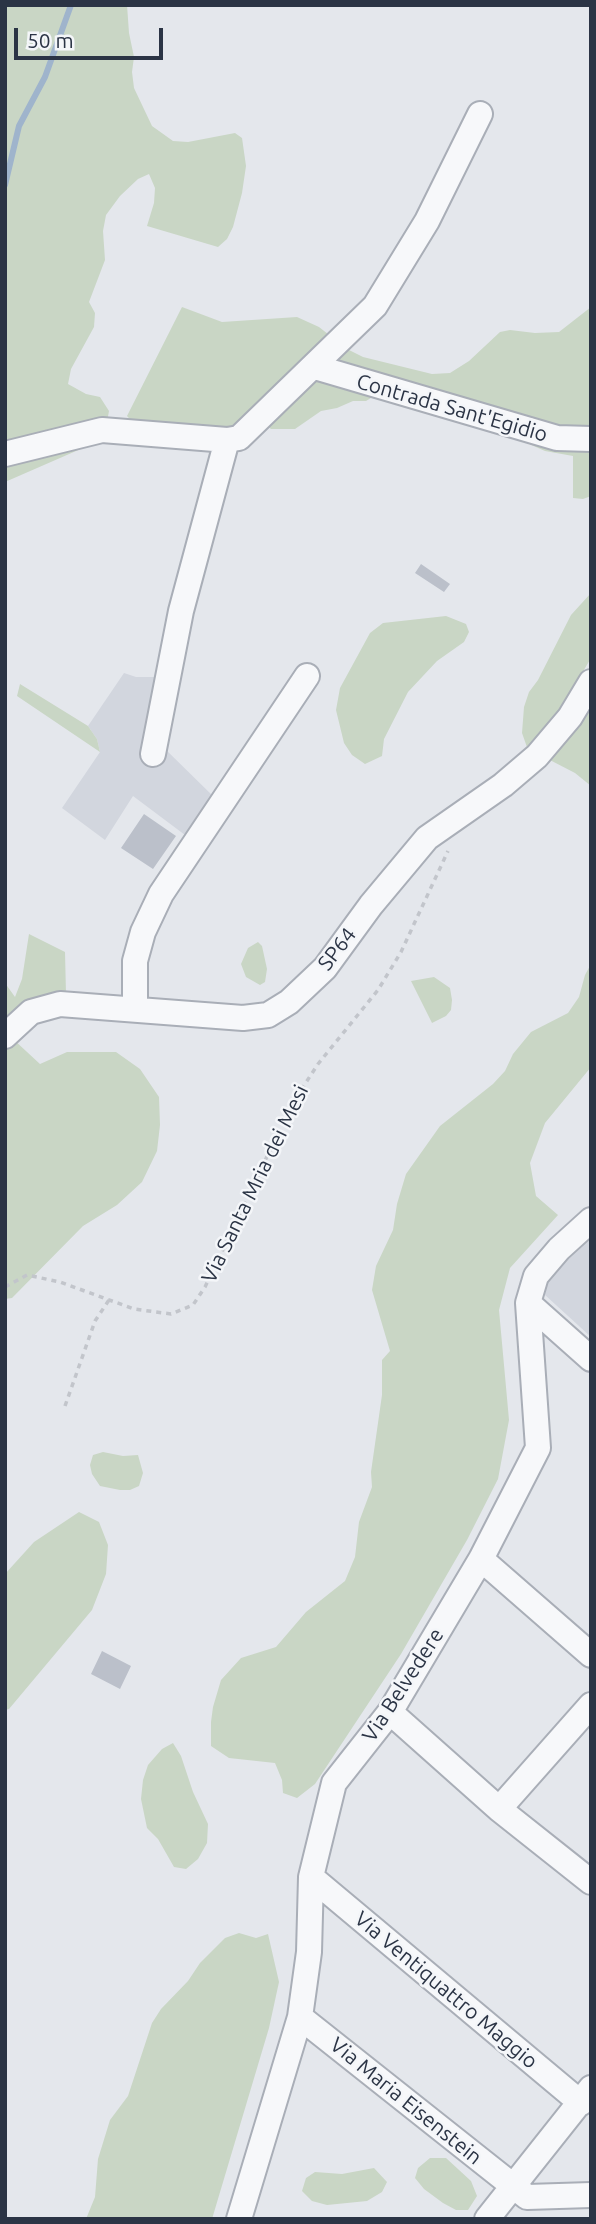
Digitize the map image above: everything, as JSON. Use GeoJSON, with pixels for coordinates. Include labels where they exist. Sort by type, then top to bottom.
{"type":"FeatureCollection","features":[{"type":"Feature","properties":{"kind":"street"},"geometry":{"type":"LineString","coordinates":[[5,454],[102,430],[227,440],[239,438],[375,306],[427,220],[480,114]]}},
{"type":"Feature","properties":{"kind":"street","name":"Contrada Sant'Egidio"},"geometry":{"type":"LineString","coordinates":[[314,367],[557,438],[591,439]]}},
{"type":"Feature","properties":{"kind":"street"},"geometry":{"type":"LineString","coordinates":[[153,754],[181,611],[227,440]]}},
{"type":"Feature","properties":{"kind":"street"},"geometry":{"type":"LineString","coordinates":[[135,1009],[135,961],[143,932],[161,894],[307,676]]}},
{"type":"Feature","properties":{"kind":"street","name":"SP64"},"geometry":{"type":"LineString","coordinates":[[5,1036],[31,1012],[60,1004],[243,1018],[268,1015],[289,1002],[325,968],[371,905],[427,838],[503,786],[537,756],[570,717],[591,682]]}},
{"type":"Feature","properties":{"kind":"street","name":"Via Belvedere"},"geometry":{"type":"LineString","coordinates":[[239,2219],[300,2017],[309,1952],[311,1877],[334,1783],[390,1712],[481,1559],[538,1448],[528,1303],[536,1276],[559,1249],[591,1220]]}},
{"type":"Feature","properties":{"kind":"street"},"geometry":{"type":"LineString","coordinates":[[528,1303],[591,1359]]}},
{"type":"Feature","properties":{"kind":"street"},"geometry":{"type":"LineString","coordinates":[[481,1559],[591,1655]]}},
{"type":"Feature","properties":{"kind":"street"},"geometry":{"type":"LineString","coordinates":[[499,1809],[591,1705]]}},
{"type":"Feature","properties":{"kind":"street"},"geometry":{"type":"LineString","coordinates":[[390,1712],[499,1809],[591,1882]]}},
{"type":"Feature","properties":{"kind":"street","name":"Via Ventiquattro Maggio"},"geometry":{"type":"LineString","coordinates":[[311,1877],[586,2095]]}},
{"type":"Feature","properties":{"kind":"street","name":"Via Maria Eisenstein"},"geometry":{"type":"LineString","coordinates":[[300,2017],[512,2186]]}},
{"type":"Feature","properties":{"kind":"street"},"geometry":{"type":"LineString","coordinates":[[487,2219],[586,2095]]}},
{"type":"Feature","properties":{"kind":"street"},"geometry":{"type":"LineString","coordinates":[[512,2186],[527,2197],[591,2195]]}},
{"type":"Feature","properties":{"kind":"path","name":"Via Santa Mria dei Mesi"},"geometry":{"type":"LineString","coordinates":[[5,1287],[27,1275],[61,1282],[134,1310],[171,1314],[193,1305],[205,1287],[304,1083],[378,990],[401,952],[445,859],[456,830],[452,821]]}},
{"type":"Feature","properties":{"kind":"path"},"geometry":{"type":"LineString","coordinates":[[65,1406],[95,1321],[109,1300]]}},
{"type":"Feature","properties":{"kind":"shaded area"},"geometry":{"type":"Polygon","coordinates":[[[124,673],[136,677],[156,677],[161,745],[214,797],[189,838],[133,796],[105,840],[62,808],[100,752],[97,739],[88,726],[124,673]]]}},
{"type":"Feature","properties":{"kind":"shaded area"},"geometry":{"type":"Polygon","coordinates":[[[591,1234],[591,1337],[545,1295],[546,1275],[591,1234]]]}},
{"type":"Feature","properties":{"kind":"green space"},"geometry":{"type":"Polygon","coordinates":[[[5,5],[127,5],[134,57],[134,88],[152,126],[173,141],[188,142],[235,133],[242,138],[246,166],[233,227],[227,239],[218,247],[147,226],[154,203],[155,188],[149,174],[138,179],[120,196],[106,215],[103,231],[105,260],[89,302],[95,313],[94,327],[71,369],[68,384],[86,394],[100,397],[109,411],[106,427],[99,441],[5,482],[5,5]]]}},
{"type":"Feature","properties":{"kind":"green space"},"geometry":{"type":"Polygon","coordinates":[[[182,307],[222,322],[297,317],[319,327],[347,349],[363,357],[432,374],[450,373],[469,361],[500,332],[559,332],[591,307],[591,496],[573,498],[573,456],[545,451],[495,429],[376,395],[366,401],[353,401],[321,411],[295,429],[271,429],[264,423],[224,435],[141,431],[127,416],[182,307]]]}},
{"type":"Feature","properties":{"kind":"green space"},"geometry":{"type":"Polygon","coordinates":[[[591,593],[591,658],[562,707],[528,750],[522,733],[524,707],[529,692],[538,680],[571,615],[591,593]]]}},
{"type":"Feature","properties":{"kind":"green space"},"geometry":{"type":"Polygon","coordinates":[[[446,616],[466,624],[469,632],[464,642],[437,661],[408,692],[384,739],[382,756],[365,764],[352,755],[344,743],[336,710],[340,688],[370,633],[383,623],[446,616]]]}},
{"type":"Feature","properties":{"kind":"green space"},"geometry":{"type":"Polygon","coordinates":[[[20,684],[88,726],[97,739],[100,752],[17,696],[20,684]]]}},
{"type":"Feature","properties":{"kind":"green space"},"geometry":{"type":"Polygon","coordinates":[[[591,694],[591,786],[575,773],[546,758],[591,694]]]}},
{"type":"Feature","properties":{"kind":"green space"},"geometry":{"type":"Polygon","coordinates":[[[29,934],[65,952],[66,994],[5,1020],[5,983],[15,997],[22,979],[29,934]]]}},
{"type":"Feature","properties":{"kind":"green space"},"geometry":{"type":"Polygon","coordinates":[[[258,942],[262,946],[267,969],[265,982],[260,985],[246,977],[241,964],[248,948],[258,942]]]}},
{"type":"Feature","properties":{"kind":"green space"},"geometry":{"type":"Polygon","coordinates":[[[591,964],[591,1067],[545,1123],[530,1163],[536,1196],[558,1215],[510,1268],[499,1310],[509,1420],[498,1479],[467,1540],[401,1654],[315,1784],[297,1798],[283,1793],[282,1780],[275,1763],[229,1758],[211,1746],[213,1707],[221,1680],[241,1658],[276,1647],[306,1612],[345,1581],[355,1557],[359,1522],[372,1487],[371,1472],[382,1395],[382,1360],[390,1351],[372,1290],[376,1266],[393,1230],[406,1174],[440,1126],[493,1084],[505,1071],[513,1054],[531,1032],[568,1013],[579,997],[591,964]]]}},
{"type":"Feature","properties":{"kind":"green space"},"geometry":{"type":"Polygon","coordinates":[[[434,977],[450,988],[452,1000],[451,1010],[446,1016],[432,1023],[411,981],[434,977]]]}},
{"type":"Feature","properties":{"kind":"green space"},"geometry":{"type":"Polygon","coordinates":[[[13,1039],[40,1064],[67,1052],[116,1052],[140,1069],[159,1097],[160,1125],[157,1151],[142,1182],[117,1205],[83,1226],[12,1298],[5,1299],[5,1047],[13,1039]]]}},
{"type":"Feature","properties":{"kind":"green space"},"geometry":{"type":"Polygon","coordinates":[[[103,1452],[123,1456],[138,1455],[143,1473],[139,1486],[120,1490],[100,1486],[90,1465],[93,1455],[103,1452]]]}},
{"type":"Feature","properties":{"kind":"green space"},"geometry":{"type":"Polygon","coordinates":[[[79,1512],[99,1522],[108,1545],[106,1574],[92,1610],[9,1709],[5,1710],[5,1574],[34,1542],[79,1512]]]}},
{"type":"Feature","properties":{"kind":"green space"},"geometry":{"type":"Polygon","coordinates":[[[173,1743],[181,1756],[193,1792],[208,1824],[207,1843],[198,1859],[186,1869],[174,1867],[158,1839],[147,1828],[141,1799],[148,1765],[162,1749],[173,1743]]]}},
{"type":"Feature","properties":{"kind":"green space"},"geometry":{"type":"Polygon","coordinates":[[[239,1933],[256,1938],[268,1934],[279,1982],[269,2028],[212,2219],[86,2219],[95,2197],[98,2159],[110,2120],[128,2096],[152,2023],[200,1963],[225,1938],[239,1933]]]}},
{"type":"Feature","properties":{"kind":"green space"},"geometry":{"type":"Polygon","coordinates":[[[430,2158],[446,2158],[471,2181],[477,2196],[468,2210],[456,2210],[443,2203],[424,2189],[415,2178],[418,2168],[430,2158]]]}},
{"type":"Feature","properties":{"kind":"green space"},"geometry":{"type":"Polygon","coordinates":[[[374,2168],[387,2182],[382,2192],[367,2201],[327,2205],[312,2201],[302,2191],[306,2178],[315,2172],[342,2174],[374,2168]]]}},
{"type":"Feature","properties":{"kind":"building"},"geometry":{"type":"Polygon","coordinates":[[[421,564],[450,584],[444,592],[415,573],[421,564]]]}},
{"type":"Feature","properties":{"kind":"building"},"geometry":{"type":"Polygon","coordinates":[[[144,814],[176,836],[153,869],[121,848],[144,814]]]}},
{"type":"Feature","properties":{"kind":"building"},"geometry":{"type":"Polygon","coordinates":[[[102,1651],[131,1666],[120,1689],[91,1674],[102,1651]]]}},
{"type":"Feature","properties":{"kind":"waterway"},"geometry":{"type":"LineString","coordinates":[[5,185],[19,126],[45,77],[71,5]]}}]}
